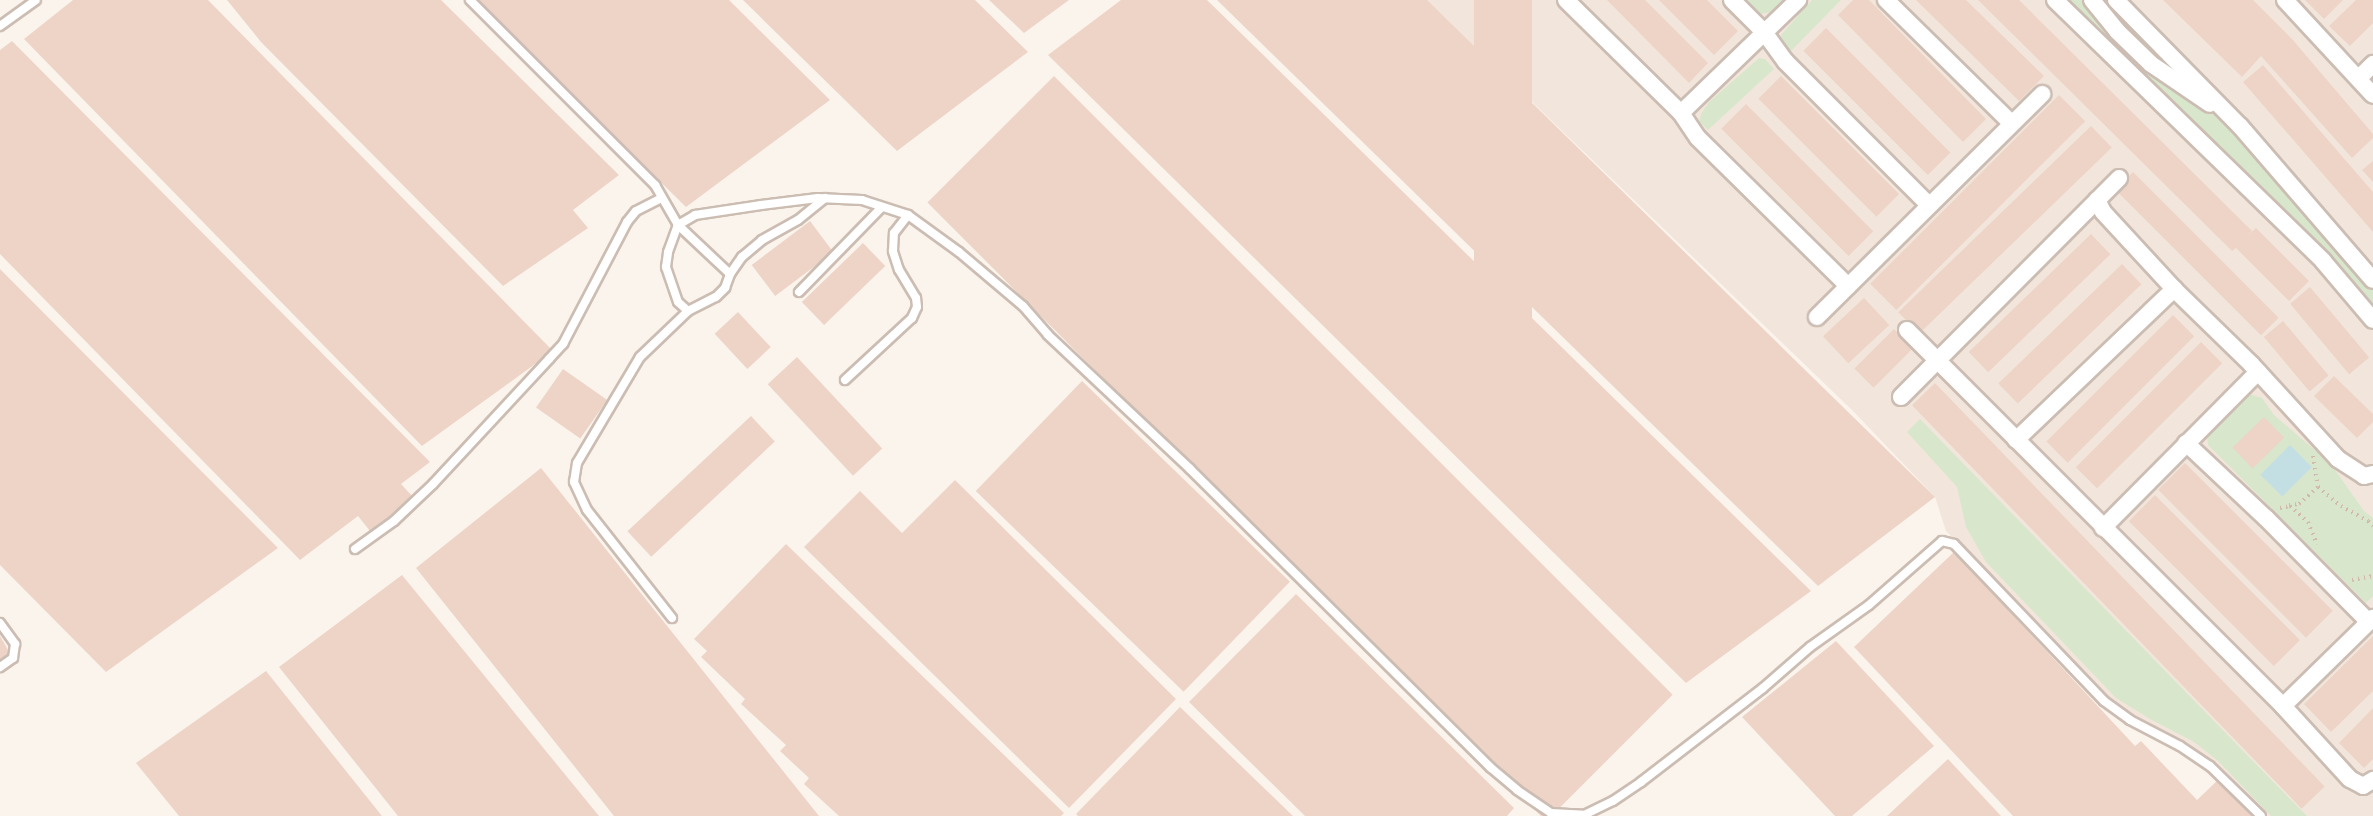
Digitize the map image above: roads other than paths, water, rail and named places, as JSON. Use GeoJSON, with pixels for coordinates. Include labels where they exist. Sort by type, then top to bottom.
{"type":"FeatureCollection","features":[{"type":"Feature","properties":{"kind":"street"},"geometry":{"type":"LineString","coordinates":[[1566,0],[1681,113],[1698,138],[1848,286]]}},
{"type":"Feature","properties":{"kind":"street"},"geometry":{"type":"LineString","coordinates":[[1732,0],[1764,32],[1785,61],[1928,204]]}},
{"type":"Feature","properties":{"kind":"street"},"geometry":{"type":"LineString","coordinates":[[1681,113],[1798,0]]}},
{"type":"Feature","properties":{"kind":"street"},"geometry":{"type":"LineString","coordinates":[[1886,0],[2011,123]]}},
{"type":"Feature","properties":{"kind":"street"},"geometry":{"type":"LineString","coordinates":[[2055,0],[2323,261],[2373,320]]}},
{"type":"Feature","properties":{"kind":"street"},"geometry":{"type":"LineString","coordinates":[[2092,0],[2125,40],[2151,64],[2240,126]]}},
{"type":"Feature","properties":{"kind":"street"},"geometry":{"type":"LineString","coordinates":[[2116,0],[2240,126],[2373,280]]}},
{"type":"Feature","properties":{"kind":"street"},"geometry":{"type":"LineString","coordinates":[[2285,0],[2373,95]]}},
{"type":"Feature","properties":{"kind":"street"},"geometry":{"type":"LineString","coordinates":[[2359,78],[2373,64]]}},
{"type":"Feature","properties":{"kind":"street"},"geometry":{"type":"LineString","coordinates":[[1817,317],[1928,204],[2042,94]]}},
{"type":"Feature","properties":{"kind":"street"},"geometry":{"type":"LineString","coordinates":[[1901,397],[2119,178]]}},
{"type":"Feature","properties":{"kind":"street"},"geometry":{"type":"LineString","coordinates":[[2097,200],[2103,212],[2174,289],[2258,372],[2338,459],[2364,476],[2373,474]]}},
{"type":"Feature","properties":{"kind":"street"},"geometry":{"type":"LineString","coordinates":[[2016,440],[2174,289]]}},
{"type":"Feature","properties":{"kind":"street"},"geometry":{"type":"LineString","coordinates":[[1907,330],[2283,705],[2350,778],[2363,786],[2373,780]]}},
{"type":"Feature","properties":{"kind":"street"},"geometry":{"type":"LineString","coordinates":[[2103,528],[2258,372]]}},
{"type":"Feature","properties":{"kind":"street"},"geometry":{"type":"LineString","coordinates":[[2186,444],[2371,620],[2283,705]]}},
{"type":"Feature","properties":{"kind":"lane"},"geometry":{"type":"LineString","coordinates":[[0,26],[36,0]]}},
{"type":"Feature","properties":{"kind":"lane"},"geometry":{"type":"LineString","coordinates":[[470,0],[655,185],[660,199],[678,225],[730,274]]}},
{"type":"Feature","properties":{"kind":"lane"},"geometry":{"type":"LineString","coordinates":[[672,618],[586,510],[574,482],[577,463],[640,357],[688,311],[721,292],[742,257],[762,240],[798,220],[825,198]]}},
{"type":"Feature","properties":{"kind":"lane"},"geometry":{"type":"LineString","coordinates":[[688,311],[678,302],[666,267],[668,252],[678,225],[695,215],[825,198],[862,200],[908,215],[976,265],[1023,306],[1048,335],[1190,469],[1490,766],[1517,790],[1551,813],[1585,815],[1613,801],[1641,782],[1762,688],[1810,647],[1869,605],[1942,541],[1954,544],[2104,701],[2130,720],[2180,746],[2210,766],[2261,816]]}},
{"type":"Feature","properties":{"kind":"lane"},"geometry":{"type":"LineString","coordinates":[[355,549],[394,521],[433,484],[563,344],[627,222],[636,211],[660,199]]}},
{"type":"Feature","properties":{"kind":"lane"},"geometry":{"type":"LineString","coordinates":[[799,292],[881,208]]}},
{"type":"Feature","properties":{"kind":"lane"},"geometry":{"type":"LineString","coordinates":[[845,381],[912,318],[917,307],[916,298],[899,270],[893,251],[894,233],[908,215]]}},
{"type":"Feature","properties":{"kind":"lane"},"geometry":{"type":"LineString","coordinates":[[0,623],[15,644],[13,658],[0,667]]}},
{"type":"Feature","properties":{"kind":"water"},"geometry":{"type":"Polygon","coordinates":[[[2290,445],[2312,467],[2282,497],[2260,475],[2290,445]]]}}]}
